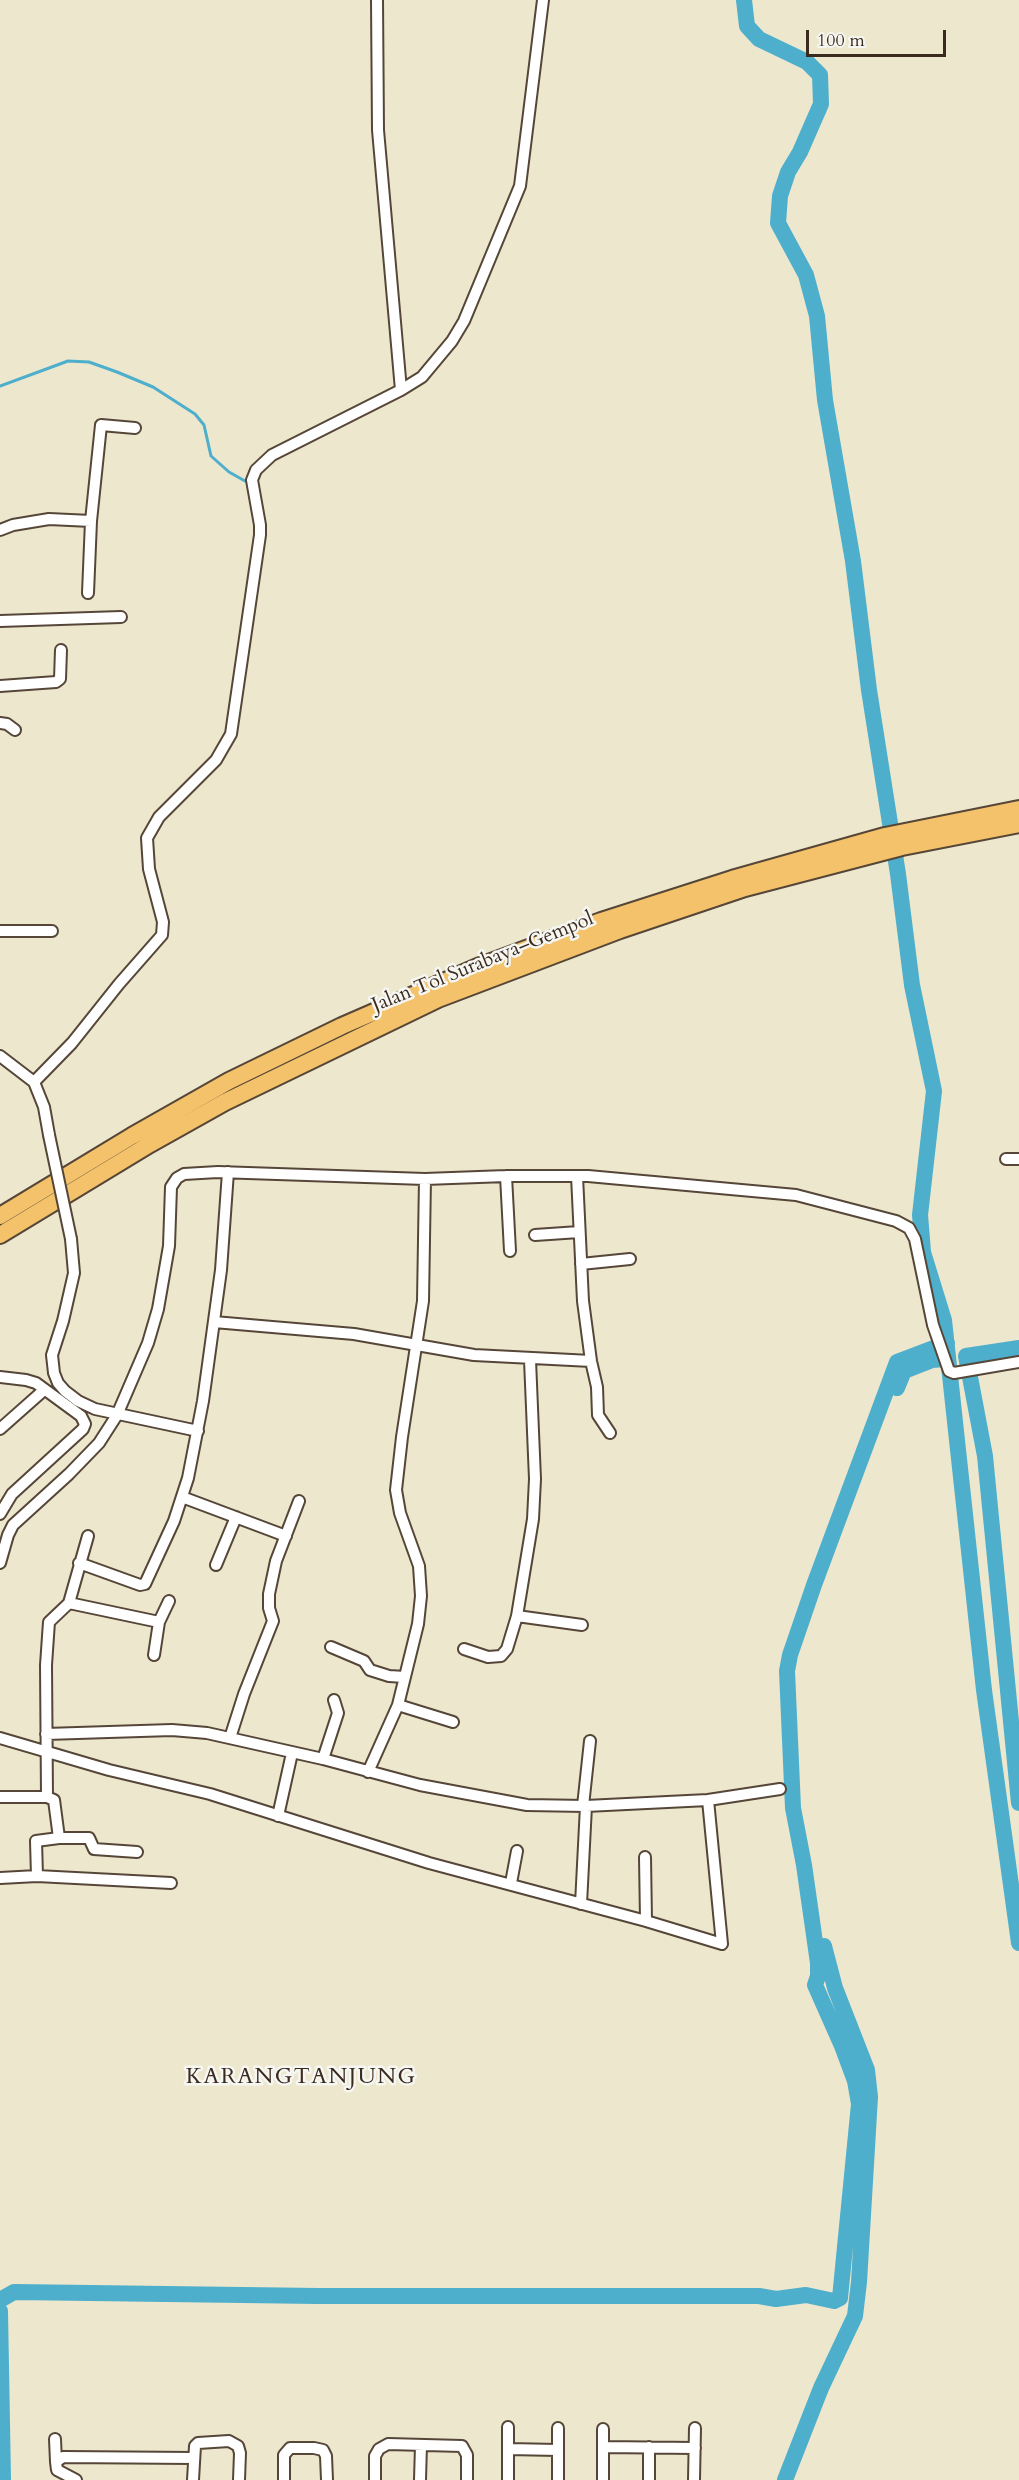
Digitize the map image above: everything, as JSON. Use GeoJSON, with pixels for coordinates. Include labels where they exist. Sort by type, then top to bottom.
{"type":"FeatureCollection","features":[{"type":"Feature","properties":{"kind":"highway","name":"Jalan Tol Surabaya–Gempol"},"geometry":{"type":"LineString","coordinates":[[0,1216],[132,1136],[229,1082],[342,1026],[480,966],[601,921],[732,879],[893,842],[1019,809]]}},
{"type":"Feature","properties":{"kind":"highway","name":"Jalan Tol Surabaya–Gempol"},"geometry":{"type":"LineString","coordinates":[[0,1234],[225,1102],[438,999],[620,930],[893,842],[1019,824]]}},
{"type":"Feature","properties":{"kind":"street"},"geometry":{"type":"LineString","coordinates":[[377,0],[378,130],[401,387]]}},
{"type":"Feature","properties":{"kind":"street"},"geometry":{"type":"LineString","coordinates":[[34,1082],[72,1043],[162,935],[163,922],[149,869],[147,838],[159,817],[216,760],[231,734],[261,525],[252,480],[256,470],[272,455],[401,387],[415,383],[435,364],[464,321],[520,186],[543,0]]}},
{"type":"Feature","properties":{"kind":"street"},"geometry":{"type":"LineString","coordinates":[[88,593],[91,523],[101,425],[135,428]]}},
{"type":"Feature","properties":{"kind":"street"},"geometry":{"type":"LineString","coordinates":[[0,530],[13,525],[49,519],[91,523]]}},
{"type":"Feature","properties":{"kind":"street"},"geometry":{"type":"LineString","coordinates":[[0,621],[121,617]]}},
{"type":"Feature","properties":{"kind":"street"},"geometry":{"type":"LineString","coordinates":[[0,686],[56,682],[60,679],[61,674],[61,650]]}},
{"type":"Feature","properties":{"kind":"street"},"geometry":{"type":"LineString","coordinates":[[0,723],[7,724],[15,730]]}},
{"type":"Feature","properties":{"kind":"street"},"geometry":{"type":"LineString","coordinates":[[0,931],[52,931]]}},
{"type":"Feature","properties":{"kind":"street"},"geometry":{"type":"LineString","coordinates":[[0,1056],[20,1069],[34,1082],[44,1107],[71,1239],[74,1273],[63,1321],[52,1355],[54,1373],[65,1391],[78,1401],[95,1409],[198,1431]]}},
{"type":"Feature","properties":{"kind":"street"},"geometry":{"type":"LineString","coordinates":[[1006,1159],[1019,1159]]}},
{"type":"Feature","properties":{"kind":"street"},"geometry":{"type":"LineString","coordinates":[[79,1563],[140,1585],[145,1584],[159,1557],[182,1497],[198,1431],[214,1322],[225,1232],[228,1172]]}},
{"type":"Feature","properties":{"kind":"street"},"geometry":{"type":"LineString","coordinates":[[0,1563],[3,1542],[20,1517],[69,1474],[99,1443],[117,1415],[148,1343],[158,1309],[169,1245],[173,1182],[184,1174],[228,1172],[425,1179],[577,1176],[783,1192],[902,1224],[909,1228],[915,1239],[925,1296],[938,1344],[949,1371],[1019,1362]]}},
{"type":"Feature","properties":{"kind":"street"},"geometry":{"type":"LineString","coordinates":[[506,1176],[510,1251]]}},
{"type":"Feature","properties":{"kind":"street"},"geometry":{"type":"LineString","coordinates":[[577,1176],[581,1264],[591,1361],[597,1388],[598,1415],[610,1433]]}},
{"type":"Feature","properties":{"kind":"street"},"geometry":{"type":"LineString","coordinates":[[368,1772],[398,1705],[418,1624],[421,1581],[415,1553],[397,1502],[396,1490],[402,1437],[418,1346],[425,1283],[425,1179]]}},
{"type":"Feature","properties":{"kind":"street"},"geometry":{"type":"LineString","coordinates":[[535,1235],[579,1232]]}},
{"type":"Feature","properties":{"kind":"street"},"geometry":{"type":"LineString","coordinates":[[581,1264],[630,1259]]}},
{"type":"Feature","properties":{"kind":"street"},"geometry":{"type":"LineString","coordinates":[[214,1322],[354,1334],[474,1355],[530,1360],[591,1361]]}},
{"type":"Feature","properties":{"kind":"street"},"geometry":{"type":"LineString","coordinates":[[464,1649],[488,1657],[501,1656],[507,1649],[517,1616],[533,1519],[534,1468],[530,1360]]}},
{"type":"Feature","properties":{"kind":"street"},"geometry":{"type":"LineString","coordinates":[[0,1377],[26,1380],[81,1416],[85,1424],[83,1429],[12,1494],[0,1514]]}},
{"type":"Feature","properties":{"kind":"street"},"geometry":{"type":"LineString","coordinates":[[0,1429],[44,1390]]}},
{"type":"Feature","properties":{"kind":"street"},"geometry":{"type":"LineString","coordinates":[[0,1491],[12,1494]]}},
{"type":"Feature","properties":{"kind":"street"},"geometry":{"type":"LineString","coordinates":[[182,1497],[286,1536]]}},
{"type":"Feature","properties":{"kind":"street"},"geometry":{"type":"LineString","coordinates":[[230,1738],[244,1694],[273,1621],[268,1608],[276,1560],[298,1501]]}},
{"type":"Feature","properties":{"kind":"street"},"geometry":{"type":"LineString","coordinates":[[216,1565],[236,1517]]}},
{"type":"Feature","properties":{"kind":"street"},"geometry":{"type":"LineString","coordinates":[[47,1797],[46,1665],[49,1622],[69,1603],[88,1536]]}},
{"type":"Feature","properties":{"kind":"street"},"geometry":{"type":"LineString","coordinates":[[154,1655],[159,1622],[169,1600]]}},
{"type":"Feature","properties":{"kind":"street"},"geometry":{"type":"LineString","coordinates":[[69,1603],[159,1622]]}},
{"type":"Feature","properties":{"kind":"street"},"geometry":{"type":"LineString","coordinates":[[517,1616],[582,1625]]}},
{"type":"Feature","properties":{"kind":"street"},"geometry":{"type":"LineString","coordinates":[[331,1647],[364,1661],[370,1670],[390,1676],[405,1677]]}},
{"type":"Feature","properties":{"kind":"street"},"geometry":{"type":"LineString","coordinates":[[323,1759],[338,1713],[334,1700]]}},
{"type":"Feature","properties":{"kind":"street"},"geometry":{"type":"LineString","coordinates":[[398,1705],[453,1722]]}},
{"type":"Feature","properties":{"kind":"street"},"geometry":{"type":"LineString","coordinates":[[46,1734],[172,1730],[207,1732],[482,1798],[537,1806],[708,1800],[780,1789]]}},
{"type":"Feature","properties":{"kind":"street"},"geometry":{"type":"LineString","coordinates":[[0,1738],[109,1770],[210,1794],[429,1863],[646,1921],[722,1944],[708,1800]]}},
{"type":"Feature","properties":{"kind":"street"},"geometry":{"type":"LineString","coordinates":[[581,1904],[584,1806],[590,1741]]}},
{"type":"Feature","properties":{"kind":"street"},"geometry":{"type":"LineString","coordinates":[[278,1816],[291,1753]]}},
{"type":"Feature","properties":{"kind":"street"},"geometry":{"type":"LineString","coordinates":[[0,1797],[47,1797],[54,1800],[59,1838]]}},
{"type":"Feature","properties":{"kind":"street"},"geometry":{"type":"LineString","coordinates":[[37,1876],[36,1841],[89,1838],[94,1849],[137,1852]]}},
{"type":"Feature","properties":{"kind":"street"},"geometry":{"type":"LineString","coordinates":[[511,1884],[517,1851]]}},
{"type":"Feature","properties":{"kind":"street"},"geometry":{"type":"LineString","coordinates":[[645,1857],[646,1921]]}},
{"type":"Feature","properties":{"kind":"street"},"geometry":{"type":"LineString","coordinates":[[0,1878],[37,1876],[171,1883]]}},
{"type":"Feature","properties":{"kind":"street"},"geometry":{"type":"LineString","coordinates":[[508,2427],[508,2480]]}},
{"type":"Feature","properties":{"kind":"street"},"geometry":{"type":"LineString","coordinates":[[558,2428],[558,2480]]}},
{"type":"Feature","properties":{"kind":"street"},"geometry":{"type":"LineString","coordinates":[[694,2428],[694,2480]]}},
{"type":"Feature","properties":{"kind":"street"},"geometry":{"type":"LineString","coordinates":[[603,2430],[603,2480]]}},
{"type":"Feature","properties":{"kind":"street"},"geometry":{"type":"LineString","coordinates":[[55,2439],[57,2470],[76,2480]]}},
{"type":"Feature","properties":{"kind":"street"},"geometry":{"type":"LineString","coordinates":[[193,2480],[195,2446],[198,2443],[229,2441],[238,2446],[240,2453],[239,2480]]}},
{"type":"Feature","properties":{"kind":"street"},"geometry":{"type":"LineString","coordinates":[[375,2480],[375,2456],[379,2449],[388,2444],[464,2448],[467,2455],[467,2480]]}},
{"type":"Feature","properties":{"kind":"street"},"geometry":{"type":"LineString","coordinates":[[420,2480],[421,2445]]}},
{"type":"Feature","properties":{"kind":"street"},"geometry":{"type":"LineString","coordinates":[[603,2447],[694,2448]]}},
{"type":"Feature","properties":{"kind":"street"},"geometry":{"type":"LineString","coordinates":[[649,2447],[649,2480]]}},
{"type":"Feature","properties":{"kind":"street"},"geometry":{"type":"LineString","coordinates":[[284,2480],[284,2455],[290,2448],[323,2450],[326,2456],[327,2480]]}},
{"type":"Feature","properties":{"kind":"street"},"geometry":{"type":"LineString","coordinates":[[508,2450],[558,2450]]}},
{"type":"Feature","properties":{"kind":"street"},"geometry":{"type":"LineString","coordinates":[[56,2462],[63,2457],[194,2458]]}},
{"type":"Feature","properties":{"kind":"waterway"},"geometry":{"type":"LineString","coordinates":[[744,0],[747,26],[759,39],[807,62],[820,75],[821,104],[800,152],[788,172],[780,196],[778,223],[806,275],[817,316],[825,400],[853,561],[869,690],[898,874],[912,985],[934,1091],[920,1215],[923,1252],[944,1320],[984,1690],[1019,1943]]}},
{"type":"Feature","properties":{"kind":"waterway"},"geometry":{"type":"LineString","coordinates":[[0,386],[68,361],[89,362],[117,372],[153,387],[195,414],[204,425],[211,456],[229,472],[245,481]]}},
{"type":"Feature","properties":{"kind":"waterway"},"geometry":{"type":"LineString","coordinates":[[0,2300],[14,2292],[318,2296],[759,2296],[776,2299],[806,2295],[834,2301],[840,2298],[859,2104],[855,2081],[815,1985],[818,1963],[793,1808],[787,1671],[790,1655],[814,1585],[897,1362],[947,1343]]}},
{"type":"Feature","properties":{"kind":"waterway"},"geometry":{"type":"LineString","coordinates":[[1019,1348],[966,1356],[985,1456],[1019,1803]]}},
{"type":"Feature","properties":{"kind":"waterway"},"geometry":{"type":"LineString","coordinates":[[897,1388],[904,1371],[932,1360],[945,1359]]}},
{"type":"Feature","properties":{"kind":"waterway"},"geometry":{"type":"LineString","coordinates":[[785,2480],[821,2388],[855,2316],[859,2282],[870,2097],[867,2070],[835,1988],[824,1946]]}},
{"type":"Feature","properties":{"kind":"waterway"},"geometry":{"type":"LineString","coordinates":[[0,2311],[3,2480]]}},
{"type":"Feature","properties":{"kind":"district","name":"KARANGTANJUNG"},"geometry":{"type":"Point","coordinates":[301,2078]}}]}
